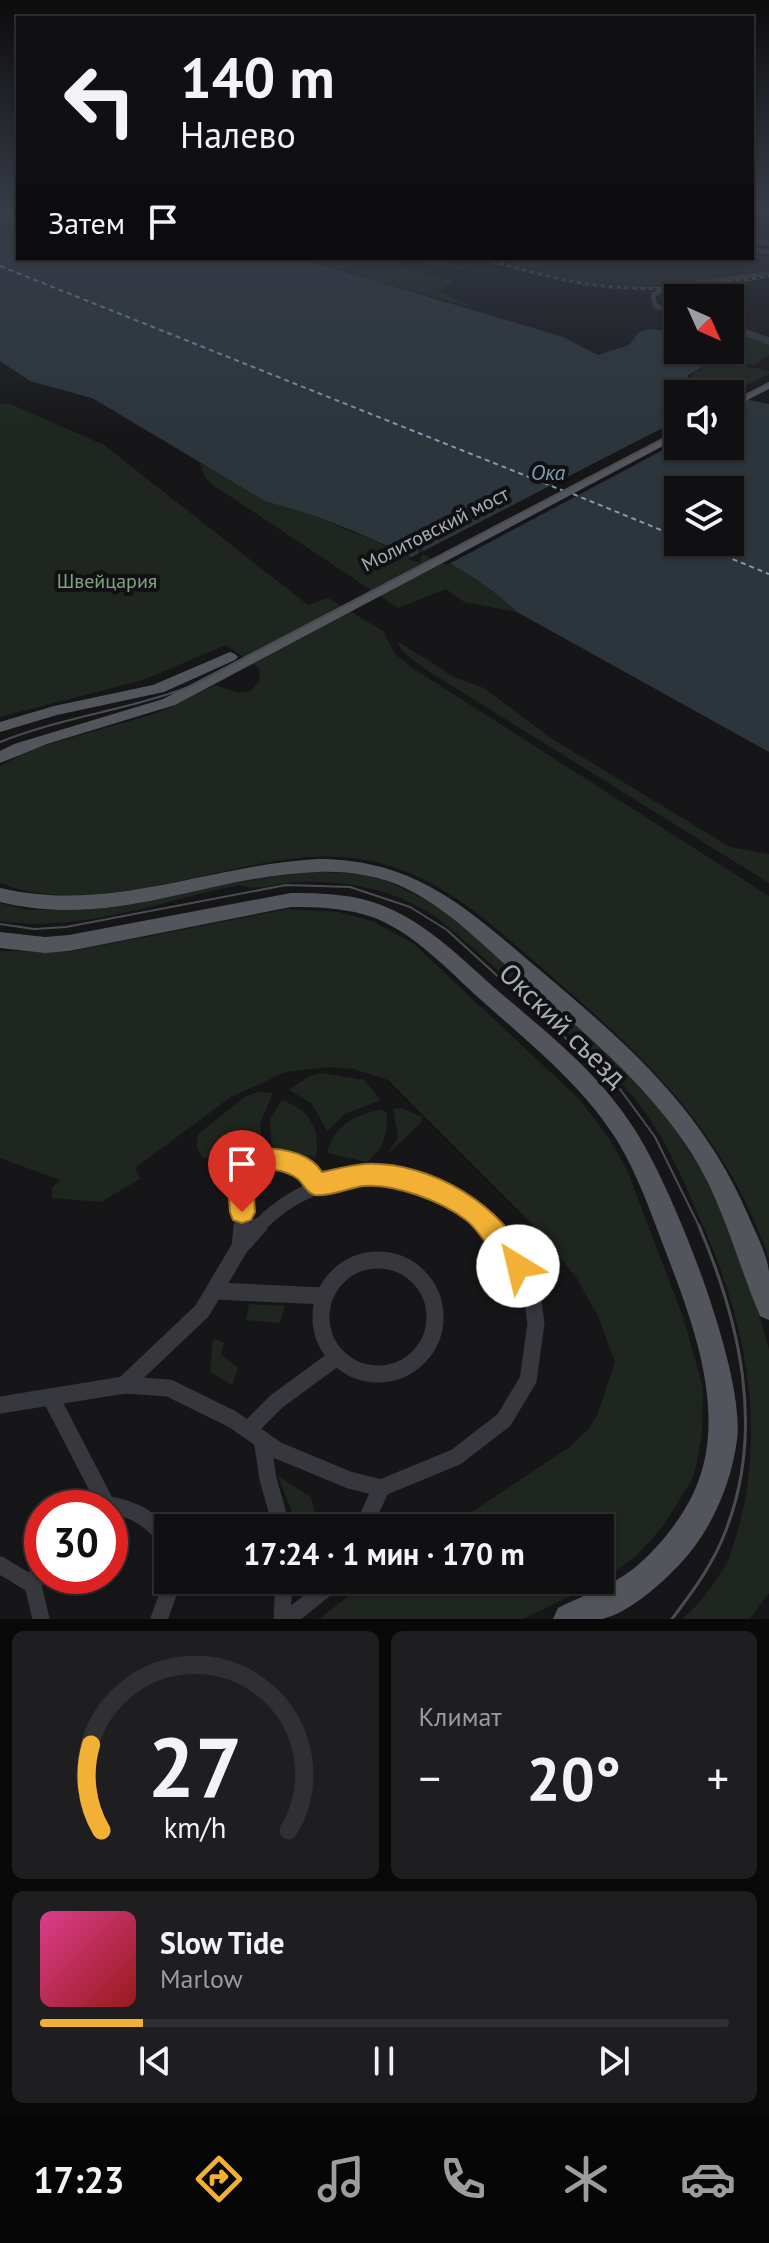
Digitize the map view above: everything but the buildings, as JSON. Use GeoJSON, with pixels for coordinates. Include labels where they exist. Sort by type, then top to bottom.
{"type":"FeatureCollection","features":[{"type":"Feature","properties":{"kind":"main road"},"geometry":{"type":"LineString","coordinates":[[744,391],[769,378]]}},
{"type":"Feature","properties":{"kind":"main road"},"geometry":{"type":"LineString","coordinates":[[744,398],[769,385]]}},
{"type":"Feature","properties":{"kind":"main road","name":"Молитовский мост"},"geometry":{"type":"LineString","coordinates":[[216,671],[664,432]]}},
{"type":"Feature","properties":{"kind":"main road","name":"Молитовский мост"},"geometry":{"type":"LineString","coordinates":[[216,671],[664,440]]}},
{"type":"Feature","properties":{"kind":"main road"},"geometry":{"type":"LineString","coordinates":[[0,727],[54,711],[158,689],[216,671]]}},
{"type":"Feature","properties":{"kind":"main road"},"geometry":{"type":"LineString","coordinates":[[0,758],[55,736],[149,710],[216,671]]}},
{"type":"Feature","properties":{"kind":"main road","name":"Окский съезд"},"geometry":{"type":"LineString","coordinates":[[0,895],[48,904],[92,902],[274,869],[331,865],[382,873],[429,892],[471,923],[618,1050],[673,1108],[723,1188],[746,1238],[769,1307]]}},
{"type":"Feature","properties":{"kind":"main road","name":"Окский съезд"},"geometry":{"type":"LineString","coordinates":[[0,940],[45,945],[69,943],[291,900],[327,900],[366,909],[403,924],[426,939],[564,1061],[598,1097],[626,1135],[651,1183],[698,1303],[718,1376],[723,1438],[707,1499],[681,1541],[643,1581],[569,1619]]}},
{"type":"Feature","properties":{"kind":"street"},"geometry":{"type":"LineString","coordinates":[[664,289],[653,295],[655,306],[664,308]]}},
{"type":"Feature","properties":{"kind":"street"},"geometry":{"type":"LineString","coordinates":[[744,332],[769,341]]}},
{"type":"Feature","properties":{"kind":"street"},"geometry":{"type":"LineString","coordinates":[[240,1247],[243,1194],[238,1178],[239,1169],[247,1161],[276,1159],[297,1165],[310,1173],[316,1184]]}},
{"type":"Feature","properties":{"kind":"street"},"geometry":{"type":"LineString","coordinates":[[0,1405],[124,1385],[169,1388],[292,1456],[349,1480],[381,1488],[456,1457],[504,1420],[528,1380],[536,1324],[531,1287],[505,1245],[475,1211],[447,1195],[420,1183],[365,1175],[316,1184],[266,1219],[240,1247],[202,1311],[124,1385]]}},
{"type":"Feature","properties":{"kind":"street"},"geometry":{"type":"LineString","coordinates":[[385,1260],[404,1265],[419,1276],[430,1291],[436,1310],[435,1328],[428,1346],[416,1360],[400,1370],[381,1374],[362,1372],[337,1357],[323,1335],[320,1315],[324,1296],[334,1280],[349,1268],[366,1261],[385,1260]]}},
{"type":"Feature","properties":{"kind":"street"},"geometry":{"type":"LineString","coordinates":[[215,1291],[324,1296]]}},
{"type":"Feature","properties":{"kind":"street"},"geometry":{"type":"LineString","coordinates":[[278,1514],[255,1434],[277,1401],[337,1357]]}},
{"type":"Feature","properties":{"kind":"street"},"geometry":{"type":"LineString","coordinates":[[51,1398],[94,1490]]}},
{"type":"Feature","properties":{"kind":"street"},"geometry":{"type":"LineString","coordinates":[[369,1514],[381,1488]]}},
{"type":"Feature","properties":{"kind":"street"},"geometry":{"type":"LineString","coordinates":[[128,1508],[154,1522]]}},
{"type":"Feature","properties":{"kind":"street"},"geometry":{"type":"LineString","coordinates":[[0,1565],[24,1580]]}},
{"type":"Feature","properties":{"kind":"street"},"geometry":{"type":"LineString","coordinates":[[35,1594],[41,1619]]}},
{"type":"Feature","properties":{"kind":"street"},"geometry":{"type":"LineString","coordinates":[[159,1619],[168,1594]]}},
{"type":"Feature","properties":{"kind":"street"},"geometry":{"type":"LineString","coordinates":[[284,1594],[285,1619]]}},
{"type":"Feature","properties":{"kind":"street"},"geometry":{"type":"LineString","coordinates":[[285,1619],[318,1594]]}},
{"type":"Feature","properties":{"kind":"shaded area"},"geometry":{"type":"Polygon","coordinates":[[[586,283],[713,283],[641,287],[586,283]]]}},
{"type":"Feature","properties":{"kind":"green space"},"geometry":{"type":"Polygon","coordinates":[[[382,283],[451,283],[439,291],[476,308],[382,283]]]}},
{"type":"Feature","properties":{"kind":"green space"},"geometry":{"type":"Polygon","coordinates":[[[744,333],[769,342],[769,355],[756,364],[738,365],[769,371],[769,374],[744,387],[744,380],[689,380],[692,374],[711,364],[744,364],[744,333]]]}},
{"type":"Feature","properties":{"kind":"green space","name":"Швейцария"},"geometry":{"type":"Polygon","coordinates":[[[8,403],[104,445],[308,605],[328,598],[383,631],[395,654],[411,667],[769,896],[769,1259],[730,1173],[707,1136],[651,1069],[497,929],[470,908],[413,874],[348,857],[310,857],[114,893],[75,896],[37,893],[0,883],[0,766],[32,749],[157,713],[215,685],[238,693],[251,691],[260,680],[259,668],[226,645],[143,680],[0,717],[0,404],[8,403]]]}},
{"type":"Feature","properties":{"kind":"green space"},"geometry":{"type":"Polygon","coordinates":[[[200,463],[232,478],[267,502],[297,509],[419,559],[417,548],[431,554],[482,583],[517,612],[464,602],[446,589],[398,608],[213,485],[205,477],[200,463]]]}},
{"type":"Feature","properties":{"kind":"green space"},"geometry":{"type":"Polygon","coordinates":[[[397,641],[456,678],[484,688],[551,738],[730,847],[769,854],[769,883],[425,669],[402,651],[397,641]]]}},
{"type":"Feature","properties":{"kind":"green space"},"geometry":{"type":"Polygon","coordinates":[[[302,871],[362,874],[387,881],[435,904],[600,1045],[650,1095],[701,1169],[728,1226],[752,1289],[769,1350],[769,1593],[750,1619],[682,1619],[701,1600],[727,1563],[740,1522],[748,1481],[750,1397],[735,1314],[699,1215],[657,1130],[604,1066],[433,915],[384,892],[349,884],[313,882],[259,887],[239,885],[91,919],[31,924],[0,921],[0,903],[27,910],[83,910],[302,871]]]}},
{"type":"Feature","properties":{"kind":"green space"},"geometry":{"type":"Polygon","coordinates":[[[288,909],[339,912],[372,921],[413,943],[578,1098],[609,1138],[627,1170],[683,1317],[703,1388],[702,1435],[694,1476],[664,1525],[637,1555],[614,1572],[614,1514],[469,1514],[571,1446],[589,1429],[598,1413],[615,1362],[598,1316],[576,1277],[531,1223],[388,1080],[354,1069],[329,1067],[286,1072],[231,1097],[135,1168],[140,1179],[101,1202],[52,1198],[52,1188],[60,1180],[0,1158],[0,951],[68,952],[288,909]]]}},
{"type":"Feature","properties":{"kind":"green space"},"geometry":{"type":"Polygon","coordinates":[[[322,1073],[364,1080],[381,1100],[345,1114],[327,1131],[312,1104],[289,1090],[309,1076],[322,1073]]]}},
{"type":"Feature","properties":{"kind":"green space"},"geometry":{"type":"Polygon","coordinates":[[[258,1092],[273,1093],[260,1123],[262,1145],[232,1147],[203,1159],[196,1145],[198,1134],[246,1096],[258,1092]]]}},
{"type":"Feature","properties":{"kind":"green space"},"geometry":{"type":"Polygon","coordinates":[[[282,1100],[299,1109],[311,1121],[317,1137],[316,1157],[272,1150],[270,1119],[282,1100]]]}},
{"type":"Feature","properties":{"kind":"green space"},"geometry":{"type":"Polygon","coordinates":[[[401,1108],[422,1117],[421,1123],[386,1155],[398,1138],[393,1109],[401,1108]]]}},
{"type":"Feature","properties":{"kind":"green space"},"geometry":{"type":"Polygon","coordinates":[[[381,1109],[387,1113],[387,1127],[381,1146],[367,1162],[327,1153],[340,1128],[363,1114],[381,1109]]]}},
{"type":"Feature","properties":{"kind":"green space"},"geometry":{"type":"Polygon","coordinates":[[[249,1304],[285,1306],[280,1323],[246,1320],[249,1304]]]}},
{"type":"Feature","properties":{"kind":"green space"},"geometry":{"type":"Polygon","coordinates":[[[213,1339],[224,1342],[221,1355],[238,1368],[232,1385],[210,1372],[213,1339]]]}},
{"type":"Feature","properties":{"kind":"green space"},"geometry":{"type":"Polygon","coordinates":[[[278,1476],[311,1497],[315,1514],[292,1514],[278,1476]]]}},
{"type":"Feature","properties":{"kind":"green space"},"geometry":{"type":"Polygon","coordinates":[[[351,1594],[574,1594],[523,1619],[319,1619],[351,1594]]]}},
{"type":"Feature","properties":{"kind":"water","name":"Ока"},"geometry":{"type":"Polygon","coordinates":[[[0,283],[380,283],[563,337],[598,355],[629,345],[639,332],[649,329],[664,331],[664,364],[709,364],[688,375],[687,380],[664,380],[664,460],[744,460],[744,399],[769,404],[769,752],[517,612],[482,583],[445,561],[418,548],[419,560],[325,520],[267,502],[92,398],[30,381],[0,361],[0,283]]]}},
{"type":"Feature","properties":{"kind":"pier"},"geometry":{"type":"Polygon","coordinates":[[[664,427],[664,449],[447,565],[422,554],[420,563],[408,559],[664,427]]]}},
{"type":"Feature","properties":{"kind":"ferry route"},"geometry":{"type":"LineString","coordinates":[[41,283],[564,491]]}},
{"type":"Feature","properties":{"kind":"ferry route"},"geometry":{"type":"LineString","coordinates":[[573,494],[664,531]]}},
{"type":"Feature","properties":{"kind":"ferry route"},"geometry":{"type":"LineString","coordinates":[[725,556],[769,574]]}},
{"type":"Feature","properties":{"kind":"tram line"},"geometry":{"type":"LineString","coordinates":[[744,396],[769,383]]}},
{"type":"Feature","properties":{"kind":"tram line"},"geometry":{"type":"LineString","coordinates":[[0,742],[191,686],[664,438]]}},
{"type":"Feature","properties":{"kind":"tram line"},"geometry":{"type":"LineString","coordinates":[[0,924],[34,929],[66,927],[286,885],[350,887],[410,907],[447,930],[617,1085],[655,1137],[700,1228]]}},
{"type":"Feature","properties":{"kind":"tram line"},"geometry":{"type":"LineString","coordinates":[[672,1619],[721,1542],[738,1492],[744,1453],[745,1415],[736,1338],[714,1262],[699,1226]]}},
{"type":"Feature","properties":{"kind":"railway"},"geometry":{"type":"LineString","coordinates":[[581,283],[639,288],[729,283]]}},
{"type":"Feature","properties":{"kind":"route"},"geometry":{"type":"LineString","coordinates":[[242,1212],[239,1169],[247,1161],[257,1159],[276,1159],[297,1165],[310,1173],[316,1184],[365,1175],[420,1183],[475,1211],[505,1245],[518,1266]]}}]}
